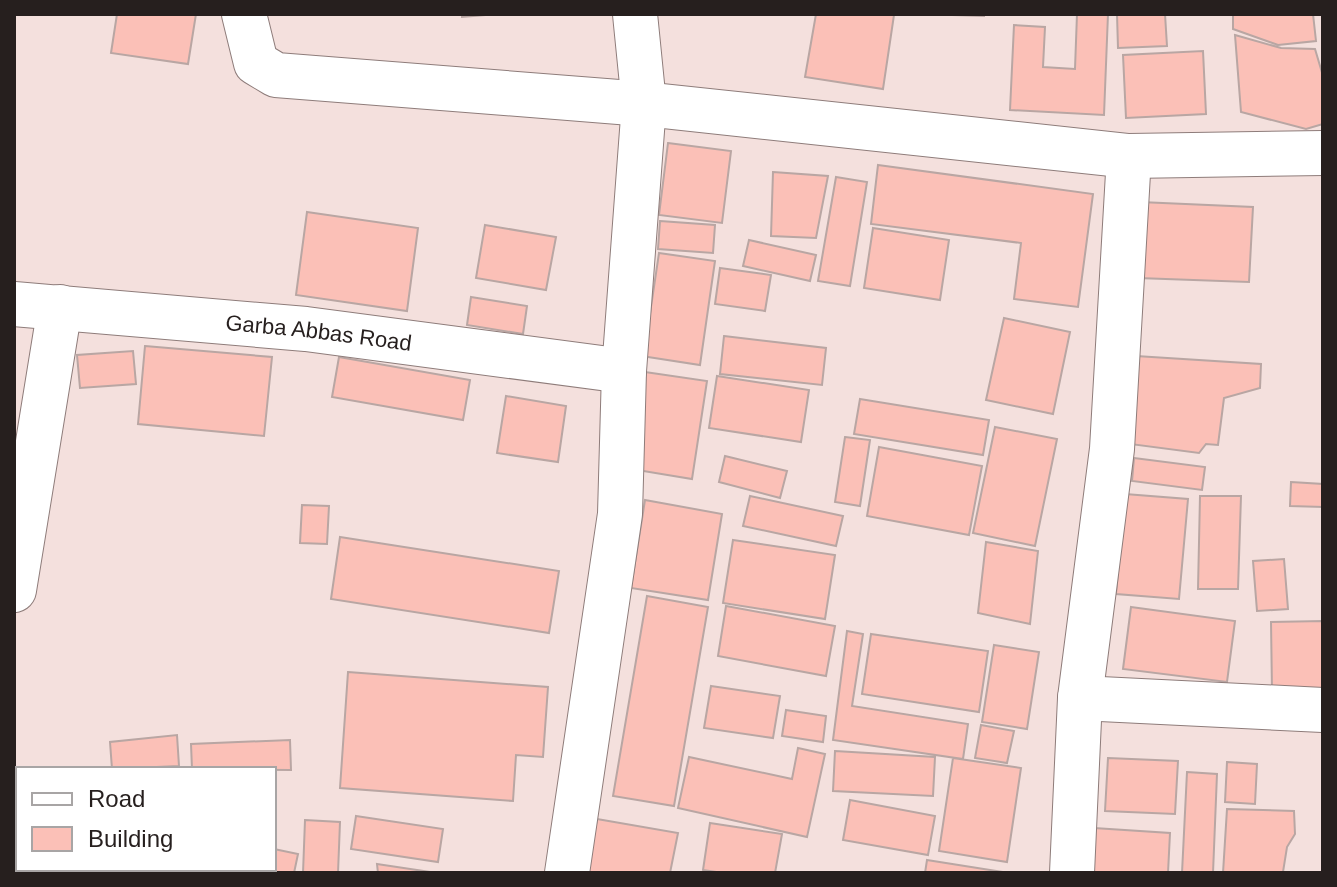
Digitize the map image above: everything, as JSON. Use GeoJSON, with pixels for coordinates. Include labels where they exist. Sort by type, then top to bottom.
{"type":"FeatureCollection","features":[{"type":"Feature","properties":{"kind":"street"},"geometry":{"type":"LineString","coordinates":[[244,14],[256,63],[276,75],[644,104],[1129,156],[1323,153]]}},
{"type":"Feature","properties":{"kind":"street"},"geometry":{"type":"LineString","coordinates":[[567,873],[620,514],[624,371],[644,104],[635,14]]}},
{"type":"Feature","properties":{"kind":"street"},"geometry":{"type":"LineString","coordinates":[[1072,873],[1080,698],[1112,449],[1129,156]]}},
{"type":"Feature","properties":{"kind":"street","name":"Garba Abbas Road"},"geometry":{"type":"LineString","coordinates":[[14,304],[306,329],[624,371]]}},
{"type":"Feature","properties":{"kind":"street"},"geometry":{"type":"LineString","coordinates":[[14,590],[60,307]]}},
{"type":"Feature","properties":{"kind":"street"},"geometry":{"type":"LineString","coordinates":[[1080,698],[1323,710]]}},
{"type":"Feature","properties":{"kind":"building"},"geometry":{"type":"Polygon","coordinates":[[[117,14],[196,14],[188,64],[111,53],[117,14]]]}},
{"type":"Feature","properties":{"kind":"building"},"geometry":{"type":"Polygon","coordinates":[[[462,14],[498,14],[462,17],[462,14]]]}},
{"type":"Feature","properties":{"kind":"building"},"geometry":{"type":"Polygon","coordinates":[[[816,14],[894,15],[883,89],[805,77],[816,14]]]}},
{"type":"Feature","properties":{"kind":"building"},"geometry":{"type":"Polygon","coordinates":[[[919,14],[984,14],[984,16],[919,14]]]}},
{"type":"Feature","properties":{"kind":"building"},"geometry":{"type":"Polygon","coordinates":[[[1077,14],[1108,14],[1104,115],[1010,110],[1014,25],[1045,27],[1043,67],[1075,69],[1077,14]]]}},
{"type":"Feature","properties":{"kind":"building"},"geometry":{"type":"Polygon","coordinates":[[[1117,14],[1165,14],[1167,46],[1118,48],[1117,14]]]}},
{"type":"Feature","properties":{"kind":"building"},"geometry":{"type":"Polygon","coordinates":[[[1233,14],[1313,14],[1316,41],[1278,45],[1233,29],[1233,14]]]}},
{"type":"Feature","properties":{"kind":"building"},"geometry":{"type":"Polygon","coordinates":[[[1235,35],[1281,48],[1315,49],[1323,76],[1323,124],[1306,129],[1241,112],[1235,35]]]}},
{"type":"Feature","properties":{"kind":"building"},"geometry":{"type":"Polygon","coordinates":[[[1203,51],[1206,114],[1126,118],[1123,55],[1203,51]]]}},
{"type":"Feature","properties":{"kind":"building"},"geometry":{"type":"Polygon","coordinates":[[[668,143],[731,151],[722,223],[659,215],[668,143]]]}},
{"type":"Feature","properties":{"kind":"building"},"geometry":{"type":"Polygon","coordinates":[[[878,165],[1093,194],[1078,307],[1014,299],[1021,243],[871,224],[878,165]]]}},
{"type":"Feature","properties":{"kind":"building"},"geometry":{"type":"Polygon","coordinates":[[[773,172],[828,176],[816,238],[771,236],[773,172]]]}},
{"type":"Feature","properties":{"kind":"building"},"geometry":{"type":"Polygon","coordinates":[[[836,177],[867,182],[850,286],[818,281],[836,177]]]}},
{"type":"Feature","properties":{"kind":"building"},"geometry":{"type":"Polygon","coordinates":[[[1140,202],[1253,207],[1249,282],[1138,278],[1140,202]]]}},
{"type":"Feature","properties":{"kind":"building"},"geometry":{"type":"Polygon","coordinates":[[[307,212],[418,228],[407,311],[296,295],[307,212]]]}},
{"type":"Feature","properties":{"kind":"building"},"geometry":{"type":"Polygon","coordinates":[[[660,221],[715,225],[713,253],[658,249],[660,221]]]}},
{"type":"Feature","properties":{"kind":"building"},"geometry":{"type":"Polygon","coordinates":[[[485,225],[556,237],[546,290],[476,278],[485,225]]]}},
{"type":"Feature","properties":{"kind":"building"},"geometry":{"type":"Polygon","coordinates":[[[873,228],[949,240],[940,300],[864,288],[873,228]]]}},
{"type":"Feature","properties":{"kind":"building"},"geometry":{"type":"Polygon","coordinates":[[[749,240],[816,255],[810,281],[743,266],[749,240]]]}},
{"type":"Feature","properties":{"kind":"building"},"geometry":{"type":"Polygon","coordinates":[[[659,253],[715,261],[700,365],[635,355],[647,334],[659,253]]]}},
{"type":"Feature","properties":{"kind":"building"},"geometry":{"type":"Polygon","coordinates":[[[720,268],[771,275],[765,311],[715,304],[720,268]]]}},
{"type":"Feature","properties":{"kind":"building"},"geometry":{"type":"Polygon","coordinates":[[[471,297],[527,306],[523,334],[467,325],[471,297]]]}},
{"type":"Feature","properties":{"kind":"building"},"geometry":{"type":"Polygon","coordinates":[[[1004,318],[1070,332],[1053,414],[986,400],[1004,318]]]}},
{"type":"Feature","properties":{"kind":"building"},"geometry":{"type":"Polygon","coordinates":[[[724,336],[826,348],[822,385],[720,374],[724,336]]]}},
{"type":"Feature","properties":{"kind":"building"},"geometry":{"type":"Polygon","coordinates":[[[145,346],[272,357],[264,436],[138,424],[145,346]]]}},
{"type":"Feature","properties":{"kind":"building"},"geometry":{"type":"Polygon","coordinates":[[[133,351],[136,384],[80,388],[77,355],[133,351]]]}},
{"type":"Feature","properties":{"kind":"building"},"geometry":{"type":"Polygon","coordinates":[[[1136,356],[1261,364],[1260,388],[1224,398],[1218,445],[1206,444],[1199,453],[1130,444],[1136,356]]]}},
{"type":"Feature","properties":{"kind":"building"},"geometry":{"type":"Polygon","coordinates":[[[339,357],[470,380],[463,420],[332,397],[339,357]]]}},
{"type":"Feature","properties":{"kind":"building"},"geometry":{"type":"Polygon","coordinates":[[[645,372],[707,381],[692,479],[631,469],[645,372]]]}},
{"type":"Feature","properties":{"kind":"building"},"geometry":{"type":"Polygon","coordinates":[[[717,376],[809,390],[801,442],[709,428],[717,376]]]}},
{"type":"Feature","properties":{"kind":"building"},"geometry":{"type":"Polygon","coordinates":[[[506,396],[566,406],[558,462],[497,453],[506,396]]]}},
{"type":"Feature","properties":{"kind":"building"},"geometry":{"type":"Polygon","coordinates":[[[860,399],[989,420],[983,455],[854,434],[860,399]]]}},
{"type":"Feature","properties":{"kind":"building"},"geometry":{"type":"Polygon","coordinates":[[[995,427],[1057,439],[1035,546],[973,533],[995,427]]]}},
{"type":"Feature","properties":{"kind":"building"},"geometry":{"type":"Polygon","coordinates":[[[845,437],[870,440],[860,506],[835,502],[845,437]]]}},
{"type":"Feature","properties":{"kind":"building"},"geometry":{"type":"Polygon","coordinates":[[[879,447],[982,466],[969,535],[867,516],[879,447]]]}},
{"type":"Feature","properties":{"kind":"building"},"geometry":{"type":"Polygon","coordinates":[[[725,456],[787,471],[780,498],[719,482],[725,456]]]}},
{"type":"Feature","properties":{"kind":"building"},"geometry":{"type":"Polygon","coordinates":[[[1134,458],[1205,467],[1202,490],[1132,481],[1134,458]]]}},
{"type":"Feature","properties":{"kind":"building"},"geometry":{"type":"Polygon","coordinates":[[[1291,482],[1323,484],[1323,507],[1290,506],[1291,482]]]}},
{"type":"Feature","properties":{"kind":"building"},"geometry":{"type":"Polygon","coordinates":[[[1125,494],[1188,499],[1179,599],[1116,594],[1125,494]]]}},
{"type":"Feature","properties":{"kind":"building"},"geometry":{"type":"Polygon","coordinates":[[[750,496],[843,516],[836,546],[743,526],[750,496]]]}},
{"type":"Feature","properties":{"kind":"building"},"geometry":{"type":"Polygon","coordinates":[[[1200,496],[1241,496],[1238,589],[1198,589],[1200,496]]]}},
{"type":"Feature","properties":{"kind":"building"},"geometry":{"type":"Polygon","coordinates":[[[645,500],[722,514],[708,600],[631,588],[645,500]]]}},
{"type":"Feature","properties":{"kind":"building"},"geometry":{"type":"Polygon","coordinates":[[[302,505],[329,506],[327,544],[300,543],[302,505]]]}},
{"type":"Feature","properties":{"kind":"building"},"geometry":{"type":"Polygon","coordinates":[[[340,537],[559,571],[549,633],[331,599],[340,537]]]}},
{"type":"Feature","properties":{"kind":"building"},"geometry":{"type":"Polygon","coordinates":[[[733,540],[835,555],[825,619],[723,603],[733,540]]]}},
{"type":"Feature","properties":{"kind":"building"},"geometry":{"type":"Polygon","coordinates":[[[986,542],[1038,551],[1030,624],[978,613],[986,542]]]}},
{"type":"Feature","properties":{"kind":"building"},"geometry":{"type":"Polygon","coordinates":[[[1284,559],[1288,609],[1257,611],[1253,561],[1284,559]]]}},
{"type":"Feature","properties":{"kind":"building"},"geometry":{"type":"Polygon","coordinates":[[[647,596],[708,607],[674,806],[613,796],[647,596]]]}},
{"type":"Feature","properties":{"kind":"building"},"geometry":{"type":"Polygon","coordinates":[[[726,606],[835,626],[826,676],[718,656],[726,606]]]}},
{"type":"Feature","properties":{"kind":"building"},"geometry":{"type":"Polygon","coordinates":[[[1131,607],[1235,621],[1227,682],[1123,669],[1131,607]]]}},
{"type":"Feature","properties":{"kind":"building"},"geometry":{"type":"Polygon","coordinates":[[[1323,621],[1323,690],[1272,691],[1271,622],[1323,621]]]}},
{"type":"Feature","properties":{"kind":"building"},"geometry":{"type":"Polygon","coordinates":[[[847,631],[863,634],[852,706],[968,724],[963,759],[833,740],[847,631]]]}},
{"type":"Feature","properties":{"kind":"building"},"geometry":{"type":"Polygon","coordinates":[[[871,634],[988,651],[979,712],[862,694],[871,634]]]}},
{"type":"Feature","properties":{"kind":"building"},"geometry":{"type":"Polygon","coordinates":[[[994,645],[1039,652],[1027,729],[982,722],[994,645]]]}},
{"type":"Feature","properties":{"kind":"building"},"geometry":{"type":"Polygon","coordinates":[[[348,672],[548,687],[543,757],[516,755],[513,801],[340,788],[348,672]]]}},
{"type":"Feature","properties":{"kind":"building"},"geometry":{"type":"Polygon","coordinates":[[[711,686],[780,696],[773,738],[704,728],[711,686]]]}},
{"type":"Feature","properties":{"kind":"building"},"geometry":{"type":"Polygon","coordinates":[[[786,710],[826,716],[823,742],[782,736],[786,710]]]}},
{"type":"Feature","properties":{"kind":"building"},"geometry":{"type":"Polygon","coordinates":[[[981,725],[1014,731],[1007,763],[975,758],[981,725]]]}},
{"type":"Feature","properties":{"kind":"building"},"geometry":{"type":"Polygon","coordinates":[[[177,735],[179,766],[112,767],[110,742],[177,735]]]}},
{"type":"Feature","properties":{"kind":"building"},"geometry":{"type":"Polygon","coordinates":[[[290,740],[291,770],[276,770],[276,767],[192,767],[191,744],[290,740]]]}},
{"type":"Feature","properties":{"kind":"building"},"geometry":{"type":"Polygon","coordinates":[[[798,748],[825,754],[807,837],[678,808],[689,757],[792,779],[798,748]]]}},
{"type":"Feature","properties":{"kind":"building"},"geometry":{"type":"Polygon","coordinates":[[[835,751],[935,757],[933,796],[833,791],[835,751]]]}},
{"type":"Feature","properties":{"kind":"building"},"geometry":{"type":"Polygon","coordinates":[[[953,758],[1021,768],[1007,862],[939,851],[953,758]]]}},
{"type":"Feature","properties":{"kind":"building"},"geometry":{"type":"Polygon","coordinates":[[[1108,758],[1178,761],[1175,814],[1105,811],[1108,758]]]}},
{"type":"Feature","properties":{"kind":"building"},"geometry":{"type":"Polygon","coordinates":[[[1227,762],[1257,764],[1255,804],[1225,802],[1227,762]]]}},
{"type":"Feature","properties":{"kind":"building"},"geometry":{"type":"Polygon","coordinates":[[[1187,772],[1217,774],[1213,873],[1182,873],[1187,772]]]}},
{"type":"Feature","properties":{"kind":"building"},"geometry":{"type":"Polygon","coordinates":[[[850,800],[935,816],[928,855],[843,840],[850,800]]]}},
{"type":"Feature","properties":{"kind":"building"},"geometry":{"type":"Polygon","coordinates":[[[1227,809],[1294,811],[1295,834],[1287,847],[1283,872],[1223,873],[1227,809]]]}},
{"type":"Feature","properties":{"kind":"building"},"geometry":{"type":"Polygon","coordinates":[[[356,816],[443,829],[438,862],[351,849],[356,816]]]}},
{"type":"Feature","properties":{"kind":"building"},"geometry":{"type":"Polygon","coordinates":[[[597,819],[678,833],[670,873],[587,873],[597,819]]]}},
{"type":"Feature","properties":{"kind":"building"},"geometry":{"type":"Polygon","coordinates":[[[305,820],[340,822],[338,873],[303,873],[305,820]]]}},
{"type":"Feature","properties":{"kind":"building"},"geometry":{"type":"Polygon","coordinates":[[[710,823],[782,834],[775,873],[703,870],[710,823]]]}},
{"type":"Feature","properties":{"kind":"building"},"geometry":{"type":"Polygon","coordinates":[[[1094,828],[1170,833],[1168,873],[1092,873],[1094,828]]]}},
{"type":"Feature","properties":{"kind":"building"},"geometry":{"type":"Polygon","coordinates":[[[276,849],[298,854],[294,873],[234,873],[276,871],[276,849]]]}},
{"type":"Feature","properties":{"kind":"building"},"geometry":{"type":"Polygon","coordinates":[[[927,860],[1009,873],[925,873],[927,860]]]}},
{"type":"Feature","properties":{"kind":"building"},"geometry":{"type":"Polygon","coordinates":[[[377,864],[437,873],[378,873],[377,864]]]}},
{"type":"Feature","properties":{"kind":"building"},"geometry":{"type":"Polygon","coordinates":[[[16,868],[16,871],[76,871],[76,873],[15,873],[16,868]]]}}]}
